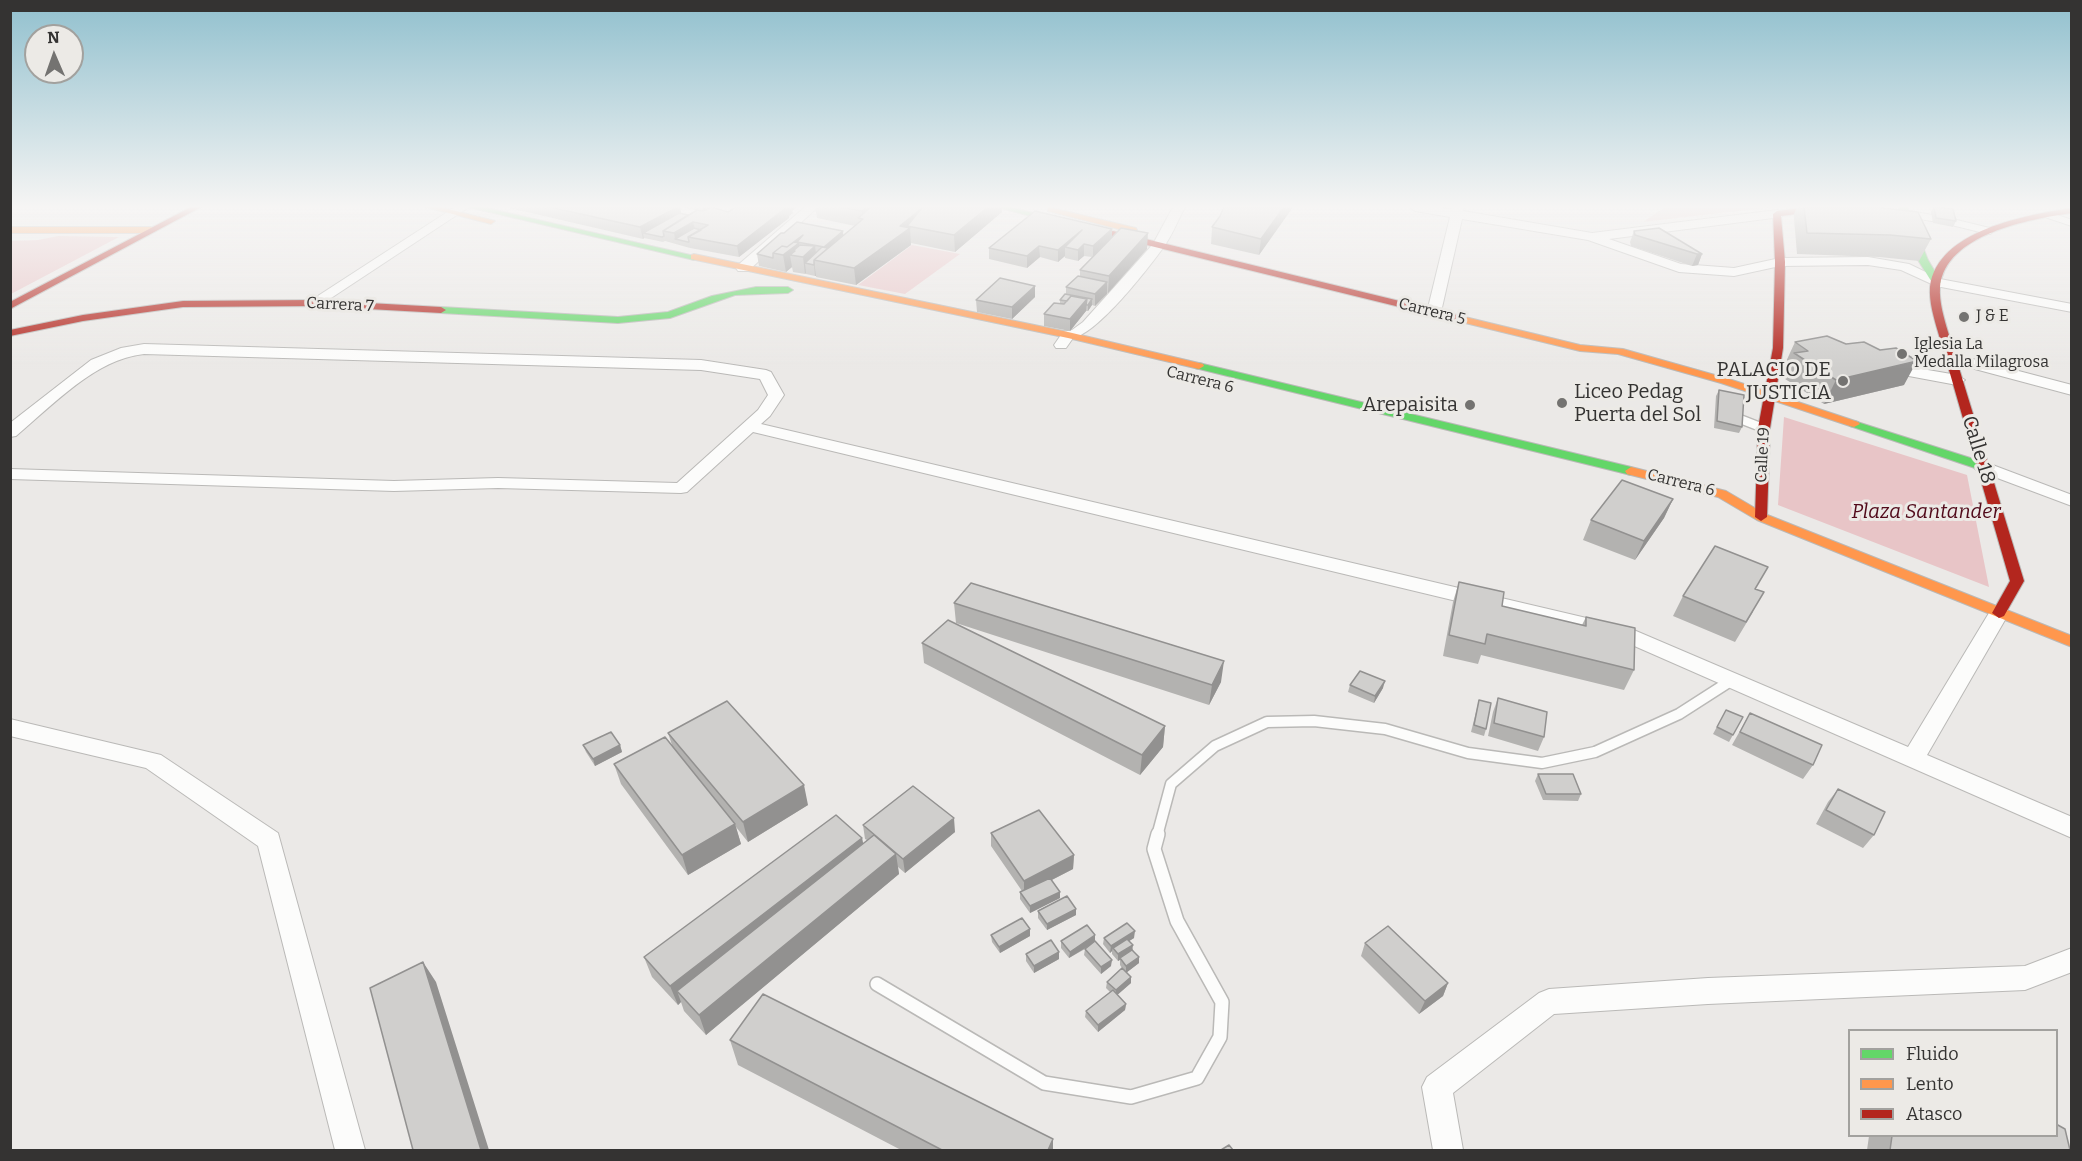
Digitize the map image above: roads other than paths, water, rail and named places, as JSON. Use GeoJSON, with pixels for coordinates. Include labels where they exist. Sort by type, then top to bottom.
{"type":"FeatureCollection","features":[{"type":"Feature","properties":{"kind":"main road"},"geometry":{"type":"LineString","coordinates":[[10,306],[93,261]]}},
{"type":"Feature","properties":{"kind":"main road","name":"Carrera 6"},"geometry":{"type":"LineString","coordinates":[[648,261],[717,280],[806,292],[1065,340],[1350,417]]}},
{"type":"Feature","properties":{"kind":"main road","name":"Carrera 6"},"geometry":{"type":"LineString","coordinates":[[712,261],[1532,445],[1722,494],[1761,517]]}},
{"type":"Feature","properties":{"kind":"main road","name":"Carrera 5"},"geometry":{"type":"LineString","coordinates":[[1238,261],[1580,348],[1619,351]]}},
{"type":"Feature","properties":{"kind":"main road","name":"Carrera 5"},"geometry":{"type":"LineString","coordinates":[[1260,261],[1403,290]]}},
{"type":"Feature","properties":{"kind":"main road","name":"Calle 18"},"geometry":{"type":"LineString","coordinates":[[1924,261],[1936,282],[1938,304],[1950,358],[2017,581],[1999,613]]}},
{"type":"Feature","properties":{"kind":"main road"},"geometry":{"type":"LineString","coordinates":[[1936,282],[1946,261]]}},
{"type":"Feature","properties":{"kind":"main road","name":"Calle 19"},"geometry":{"type":"LineString","coordinates":[[1761,517],[1764,428],[1769,395],[1784,349],[1780,262]]}},
{"type":"Feature","properties":{"kind":"main road"},"geometry":{"type":"LineString","coordinates":[[672,314],[717,280],[742,268]]}},
{"type":"Feature","properties":{"kind":"main road"},"geometry":{"type":"LineString","coordinates":[[672,314],[707,300],[752,290],[770,288],[806,292]]}},
{"type":"Feature","properties":{"kind":"main road","name":"Carrera 7"},"geometry":{"type":"LineString","coordinates":[[10,333],[83,318],[183,304],[314,303],[618,320],[672,314]]}},
{"type":"Feature","properties":{"kind":"main road","name":"Carrera 5"},"geometry":{"type":"LineString","coordinates":[[1587,334],[1619,351],[1725,385],[1769,395],[1982,466]]}},
{"type":"Feature","properties":{"kind":"main road","name":"Carrera 6"},"geometry":{"type":"LineString","coordinates":[[1729,515],[1761,517]]}},
{"type":"Feature","properties":{"kind":"main road"},"geometry":{"type":"LineString","coordinates":[[1761,517],[2072,642]]}},
{"type":"Feature","properties":{"kind":"street"},"geometry":{"type":"LineString","coordinates":[[314,303],[378,261]]}},
{"type":"Feature","properties":{"kind":"street"},"geometry":{"type":"LineString","coordinates":[[742,268],[750,261]]}},
{"type":"Feature","properties":{"kind":"street"},"geometry":{"type":"LineString","coordinates":[[1065,340],[1088,325],[1143,261]]}},
{"type":"Feature","properties":{"kind":"street"},"geometry":{"type":"LineString","coordinates":[[1434,312],[1446,261]]}},
{"type":"Feature","properties":{"kind":"street"},"geometry":{"type":"LineString","coordinates":[[1660,261],[1679,268],[1734,272],[1780,262],[1852,261]]}},
{"type":"Feature","properties":{"kind":"street"},"geometry":{"type":"LineString","coordinates":[[1869,261],[1904,267],[1936,282],[2072,308]]}},
{"type":"Feature","properties":{"kind":"street"},"geometry":{"type":"LineString","coordinates":[[10,432],[96,363],[117,353],[144,349],[701,364],[766,375],[776,395],[764,413],[681,488],[498,483],[394,486],[10,474]]}},
{"type":"Feature","properties":{"kind":"street"},"geometry":{"type":"LineString","coordinates":[[1950,358],[2072,390]]}},
{"type":"Feature","properties":{"kind":"street"},"geometry":{"type":"LineString","coordinates":[[1867,364],[1957,380]]}},
{"type":"Feature","properties":{"kind":"street"},"geometry":{"type":"LineString","coordinates":[[748,426],[1629,635],[2072,828]]}},
{"type":"Feature","properties":{"kind":"street"},"geometry":{"type":"LineString","coordinates":[[1982,466],[2072,501]]}},
{"type":"Feature","properties":{"kind":"street"},"geometry":{"type":"LineString","coordinates":[[1913,759],[1999,613]]}},
{"type":"Feature","properties":{"kind":"street"},"geometry":{"type":"LineString","coordinates":[[10,727],[153,761],[268,840],[350,1150]]}},
{"type":"Feature","properties":{"kind":"street"},"geometry":{"type":"LineString","coordinates":[[1448,1150],[1437,1087],[1549,1002],[1708,991],[2025,978],[2072,960]]}},
{"type":"Feature","properties":{"kind":"lane"},"geometry":{"type":"LineString","coordinates":[[1740,419],[1764,428]]}},
{"type":"Feature","properties":{"kind":"lane"},"geometry":{"type":"LineString","coordinates":[[877,984],[1044,1083],[1131,1098],[1197,1078],[1220,1037],[1222,1002],[1176,921],[1154,849],[1171,784],[1215,746],[1267,722],[1314,721],[1385,729],[1468,753],[1542,763],[1595,753],[1679,714],[1732,680]]}},
{"type":"Feature","properties":{"kind":"place","name":"J & E"},"geometry":{"type":"Point","coordinates":[1964,317]}},
{"type":"Feature","properties":{"kind":"place","name":"Iglesia La Medalla Milagrosa"},"geometry":{"type":"Point","coordinates":[1902,354]}},
{"type":"Feature","properties":{"kind":"place","name":"PALACIO DE JUSTICIA"},"geometry":{"type":"Point","coordinates":[1843,381]}},
{"type":"Feature","properties":{"kind":"place","name":"Liceo Pedag Puerta del Sol"},"geometry":{"type":"Point","coordinates":[1562,403]}},
{"type":"Feature","properties":{"kind":"place","name":"Arepaisita"},"geometry":{"type":"Point","coordinates":[1470,405]}},
{"type":"Feature","properties":{"kind":"park label","name":"Plaza Santander"},"geometry":{"type":"Point","coordinates":[1926,512]}}]}
